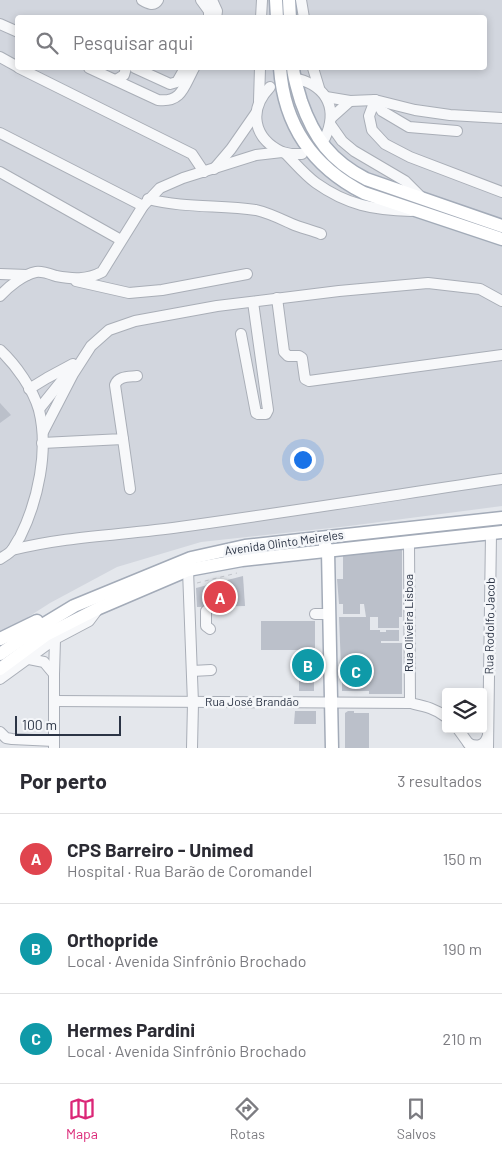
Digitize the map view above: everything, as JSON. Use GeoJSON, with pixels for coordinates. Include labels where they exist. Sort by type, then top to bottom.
{"type":"FeatureCollection","features":[{"type":"Feature","properties":{"kind":"main road"},"geometry":{"type":"LineString","coordinates":[[276,0],[277,15]]}},
{"type":"Feature","properties":{"kind":"main road"},"geometry":{"type":"LineString","coordinates":[[289,0],[290,15]]}},
{"type":"Feature","properties":{"kind":"main road"},"geometry":{"type":"LineString","coordinates":[[280,70],[288,110],[297,129],[310,150],[328,171],[345,184],[364,193],[422,205],[502,226]]}},
{"type":"Feature","properties":{"kind":"main road"},"geometry":{"type":"LineString","coordinates":[[296,73],[294,78],[308,122],[320,141],[335,159],[350,171],[366,179],[422,205],[502,238]]}},
{"type":"Feature","properties":{"kind":"main road","name":"Avenida Olinto Meireles"},"geometry":{"type":"LineString","coordinates":[[0,639],[57,611],[74,606],[191,558],[245,546],[502,518]]}},
{"type":"Feature","properties":{"kind":"main road","name":"Avenida Olinto Meireles"},"geometry":{"type":"LineString","coordinates":[[46,634],[99,608],[188,570],[242,560],[497,533]]}},
{"type":"Feature","properties":{"kind":"main road"},"geometry":{"type":"LineString","coordinates":[[322,538],[328,551],[332,748]]}},
{"type":"Feature","properties":{"kind":"main road","name":"Avenida Olinto Meireles"},"geometry":{"type":"LineString","coordinates":[[46,634],[74,606]]}},
{"type":"Feature","properties":{"kind":"main road"},"geometry":{"type":"LineString","coordinates":[[0,654],[46,634]]}},
{"type":"Feature","properties":{"kind":"main road"},"geometry":{"type":"LineString","coordinates":[[0,669],[46,634]]}},
{"type":"Feature","properties":{"kind":"street"},"geometry":{"type":"LineString","coordinates":[[142,0],[149,4],[153,4],[158,0]]}},
{"type":"Feature","properties":{"kind":"street"},"geometry":{"type":"LineString","coordinates":[[201,0],[209,11],[209,15]]}},
{"type":"Feature","properties":{"kind":"street"},"geometry":{"type":"LineString","coordinates":[[212,0],[217,11],[216,15]]}},
{"type":"Feature","properties":{"kind":"street"},"geometry":{"type":"LineString","coordinates":[[261,15],[262,0]]}},
{"type":"Feature","properties":{"kind":"street"},"geometry":{"type":"LineString","coordinates":[[301,0],[304,15]]}},
{"type":"Feature","properties":{"kind":"street"},"geometry":{"type":"LineString","coordinates":[[0,24],[15,31]]}},
{"type":"Feature","properties":{"kind":"street"},"geometry":{"type":"LineString","coordinates":[[0,57],[15,65]]}},
{"type":"Feature","properties":{"kind":"street"},"geometry":{"type":"LineString","coordinates":[[24,70],[192,154],[209,171]]}},
{"type":"Feature","properties":{"kind":"street"},"geometry":{"type":"LineString","coordinates":[[96,70],[124,75],[125,70]]}},
{"type":"Feature","properties":{"kind":"street"},"geometry":{"type":"LineString","coordinates":[[139,70],[170,84],[177,82],[184,70]]}},
{"type":"Feature","properties":{"kind":"street"},"geometry":{"type":"LineString","coordinates":[[110,74],[158,100],[167,101],[173,100],[180,95],[193,70]]}},
{"type":"Feature","properties":{"kind":"street"},"geometry":{"type":"LineString","coordinates":[[260,70],[256,123],[262,137],[272,148],[284,153],[315,182],[342,199],[366,208],[385,210],[422,205],[405,180],[354,151],[342,141],[331,121]]}},
{"type":"Feature","properties":{"kind":"street"},"geometry":{"type":"LineString","coordinates":[[314,70],[319,88]]}},
{"type":"Feature","properties":{"kind":"street"},"geometry":{"type":"LineString","coordinates":[[296,73],[319,88],[326,97],[330,107],[331,121],[325,138]]}},
{"type":"Feature","properties":{"kind":"street"},"geometry":{"type":"LineString","coordinates":[[209,171],[231,149],[257,108],[263,94],[270,87]]}},
{"type":"Feature","properties":{"kind":"street"},"geometry":{"type":"LineString","coordinates":[[326,97],[350,101],[375,100],[450,115],[502,118]]}},
{"type":"Feature","properties":{"kind":"street"},"geometry":{"type":"LineString","coordinates":[[375,100],[382,111],[409,127],[457,131]]}},
{"type":"Feature","properties":{"kind":"street"},"geometry":{"type":"LineString","coordinates":[[375,100],[369,116],[370,123],[372,130],[385,144],[410,157],[502,192]]}},
{"type":"Feature","properties":{"kind":"street"},"geometry":{"type":"LineString","coordinates":[[331,121],[350,101]]}},
{"type":"Feature","properties":{"kind":"street"},"geometry":{"type":"LineString","coordinates":[[0,132],[146,202],[218,206],[258,211],[277,216],[321,234]]}},
{"type":"Feature","properties":{"kind":"street"},"geometry":{"type":"LineString","coordinates":[[66,278],[82,278],[102,272],[146,202],[160,188],[183,178],[256,155],[302,154]]}},
{"type":"Feature","properties":{"kind":"street"},"geometry":{"type":"LineString","coordinates":[[0,172],[121,240]]}},
{"type":"Feature","properties":{"kind":"street"},"geometry":{"type":"LineString","coordinates":[[0,274],[27,275],[37,272],[129,293],[162,290],[247,274]]}},
{"type":"Feature","properties":{"kind":"street"},"geometry":{"type":"LineString","coordinates":[[0,295],[27,275]]}},
{"type":"Feature","properties":{"kind":"street"},"geometry":{"type":"LineString","coordinates":[[39,409],[76,363],[109,330],[135,320],[217,306],[339,290],[428,283],[480,288],[502,301]]}},
{"type":"Feature","properties":{"kind":"street"},"geometry":{"type":"LineString","coordinates":[[277,298],[284,352],[288,356],[299,356],[302,358],[305,378],[309,381],[502,355]]}},
{"type":"Feature","properties":{"kind":"street"},"geometry":{"type":"LineString","coordinates":[[241,334],[256,413],[266,414],[268,410],[253,302]]}},
{"type":"Feature","properties":{"kind":"street"},"geometry":{"type":"LineString","coordinates":[[42,432],[73,374],[92,346]]}},
{"type":"Feature","properties":{"kind":"street"},"geometry":{"type":"LineString","coordinates":[[1,349],[30,389],[39,409],[42,432],[38,489],[24,528],[12,550]]}},
{"type":"Feature","properties":{"kind":"street"},"geometry":{"type":"LineString","coordinates":[[30,389],[76,363]]}},
{"type":"Feature","properties":{"kind":"street"},"geometry":{"type":"LineString","coordinates":[[130,489],[115,386],[116,381],[120,378],[137,376]]}},
{"type":"Feature","properties":{"kind":"street"},"geometry":{"type":"LineString","coordinates":[[42,443],[123,439]]}},
{"type":"Feature","properties":{"kind":"street"},"geometry":{"type":"LineString","coordinates":[[0,559],[12,550],[41,543],[174,528],[502,478]]}},
{"type":"Feature","properties":{"kind":"street","name":"Rua Rodolfo Jacob"},"geometry":{"type":"LineString","coordinates":[[488,748],[497,533]]}},
{"type":"Feature","properties":{"kind":"street","name":"Rua Oliveira Lisboa"},"geometry":{"type":"LineString","coordinates":[[409,543],[410,704]]}},
{"type":"Feature","properties":{"kind":"street"},"geometry":{"type":"LineString","coordinates":[[188,570],[193,703],[192,748]]}},
{"type":"Feature","properties":{"kind":"street"},"geometry":{"type":"LineString","coordinates":[[189,611],[213,610],[206,626],[210,629]]}},
{"type":"Feature","properties":{"kind":"street"},"geometry":{"type":"LineString","coordinates":[[315,614],[329,614]]}},
{"type":"Feature","properties":{"kind":"street"},"geometry":{"type":"LineString","coordinates":[[0,732],[6,738],[54,745],[54,674],[46,634]]}},
{"type":"Feature","properties":{"kind":"street","name":"Avenida Olinto Meireles"},"geometry":{"type":"LineString","coordinates":[[0,679],[29,659],[46,634]]}},
{"type":"Feature","properties":{"kind":"street"},"geometry":{"type":"LineString","coordinates":[[29,659],[44,662],[54,674]]}},
{"type":"Feature","properties":{"kind":"street"},"geometry":{"type":"LineString","coordinates":[[192,671],[211,670]]}},
{"type":"Feature","properties":{"kind":"street","name":"Rua José Brandão"},"geometry":{"type":"LineString","coordinates":[[54,702],[331,702],[410,704],[426,706],[442,714]]}},
{"type":"Feature","properties":{"kind":"street"},"geometry":{"type":"LineString","coordinates":[[461,733],[470,745],[474,746],[481,745],[486,741],[488,734]]}},
{"type":"Feature","properties":{"kind":"path"},"geometry":{"type":"LineString","coordinates":[[188,586],[237,573]]}},
{"type":"Feature","properties":{"kind":"shaded area"},"geometry":{"type":"Polygon","coordinates":[[[0,0],[502,0],[502,506],[349,526],[201,542],[117,567],[50,603],[0,635],[0,0]]]}},
{"type":"Feature","properties":{"kind":"building"},"geometry":{"type":"Polygon","coordinates":[[[0,403],[11,415],[0,423],[0,403]]]}},
{"type":"Feature","properties":{"kind":"building"},"geometry":{"type":"Polygon","coordinates":[[[402,549],[402,617],[399,617],[399,628],[378,628],[378,617],[370,617],[370,630],[386,632],[386,630],[399,630],[399,641],[381,641],[381,643],[402,643],[402,694],[369,694],[369,691],[342,691],[342,674],[345,674],[345,667],[341,667],[339,617],[366,617],[364,604],[360,604],[360,614],[343,614],[343,604],[339,604],[337,579],[343,579],[343,556],[402,549]],[[367,667],[367,680],[369,680],[369,667],[367,667]]]}},
{"type":"Feature","properties":{"kind":"building"},"geometry":{"type":"Polygon","coordinates":[[[243,576],[245,606],[197,607],[196,588],[243,576]]]}},
{"type":"Feature","properties":{"kind":"building"},"geometry":{"type":"Polygon","coordinates":[[[261,621],[315,621],[315,650],[261,650],[261,621]]]}},
{"type":"Feature","properties":{"kind":"building"},"geometry":{"type":"Polygon","coordinates":[[[299,659],[318,659],[318,669],[299,669],[299,659]]]}},
{"type":"Feature","properties":{"kind":"building"},"geometry":{"type":"Polygon","coordinates":[[[299,678],[314,678],[314,691],[299,691],[299,678]]]}},
{"type":"Feature","properties":{"kind":"building"},"geometry":{"type":"Polygon","coordinates":[[[295,711],[316,711],[316,724],[294,724],[295,711]]]}},
{"type":"Feature","properties":{"kind":"building"},"geometry":{"type":"Polygon","coordinates":[[[348,711],[369,713],[369,748],[345,748],[345,713],[348,711]]]}},
{"type":"Feature","properties":{"kind":"place","name":"CPS Barreiro - Unimed"},"geometry":{"type":"Point","coordinates":[220,597]}},
{"type":"Feature","properties":{"kind":"place","name":"Orthopride"},"geometry":{"type":"Point","coordinates":[308,665]}},
{"type":"Feature","properties":{"kind":"place","name":"Hermes Pardini"},"geometry":{"type":"Point","coordinates":[356,671]}}]}
